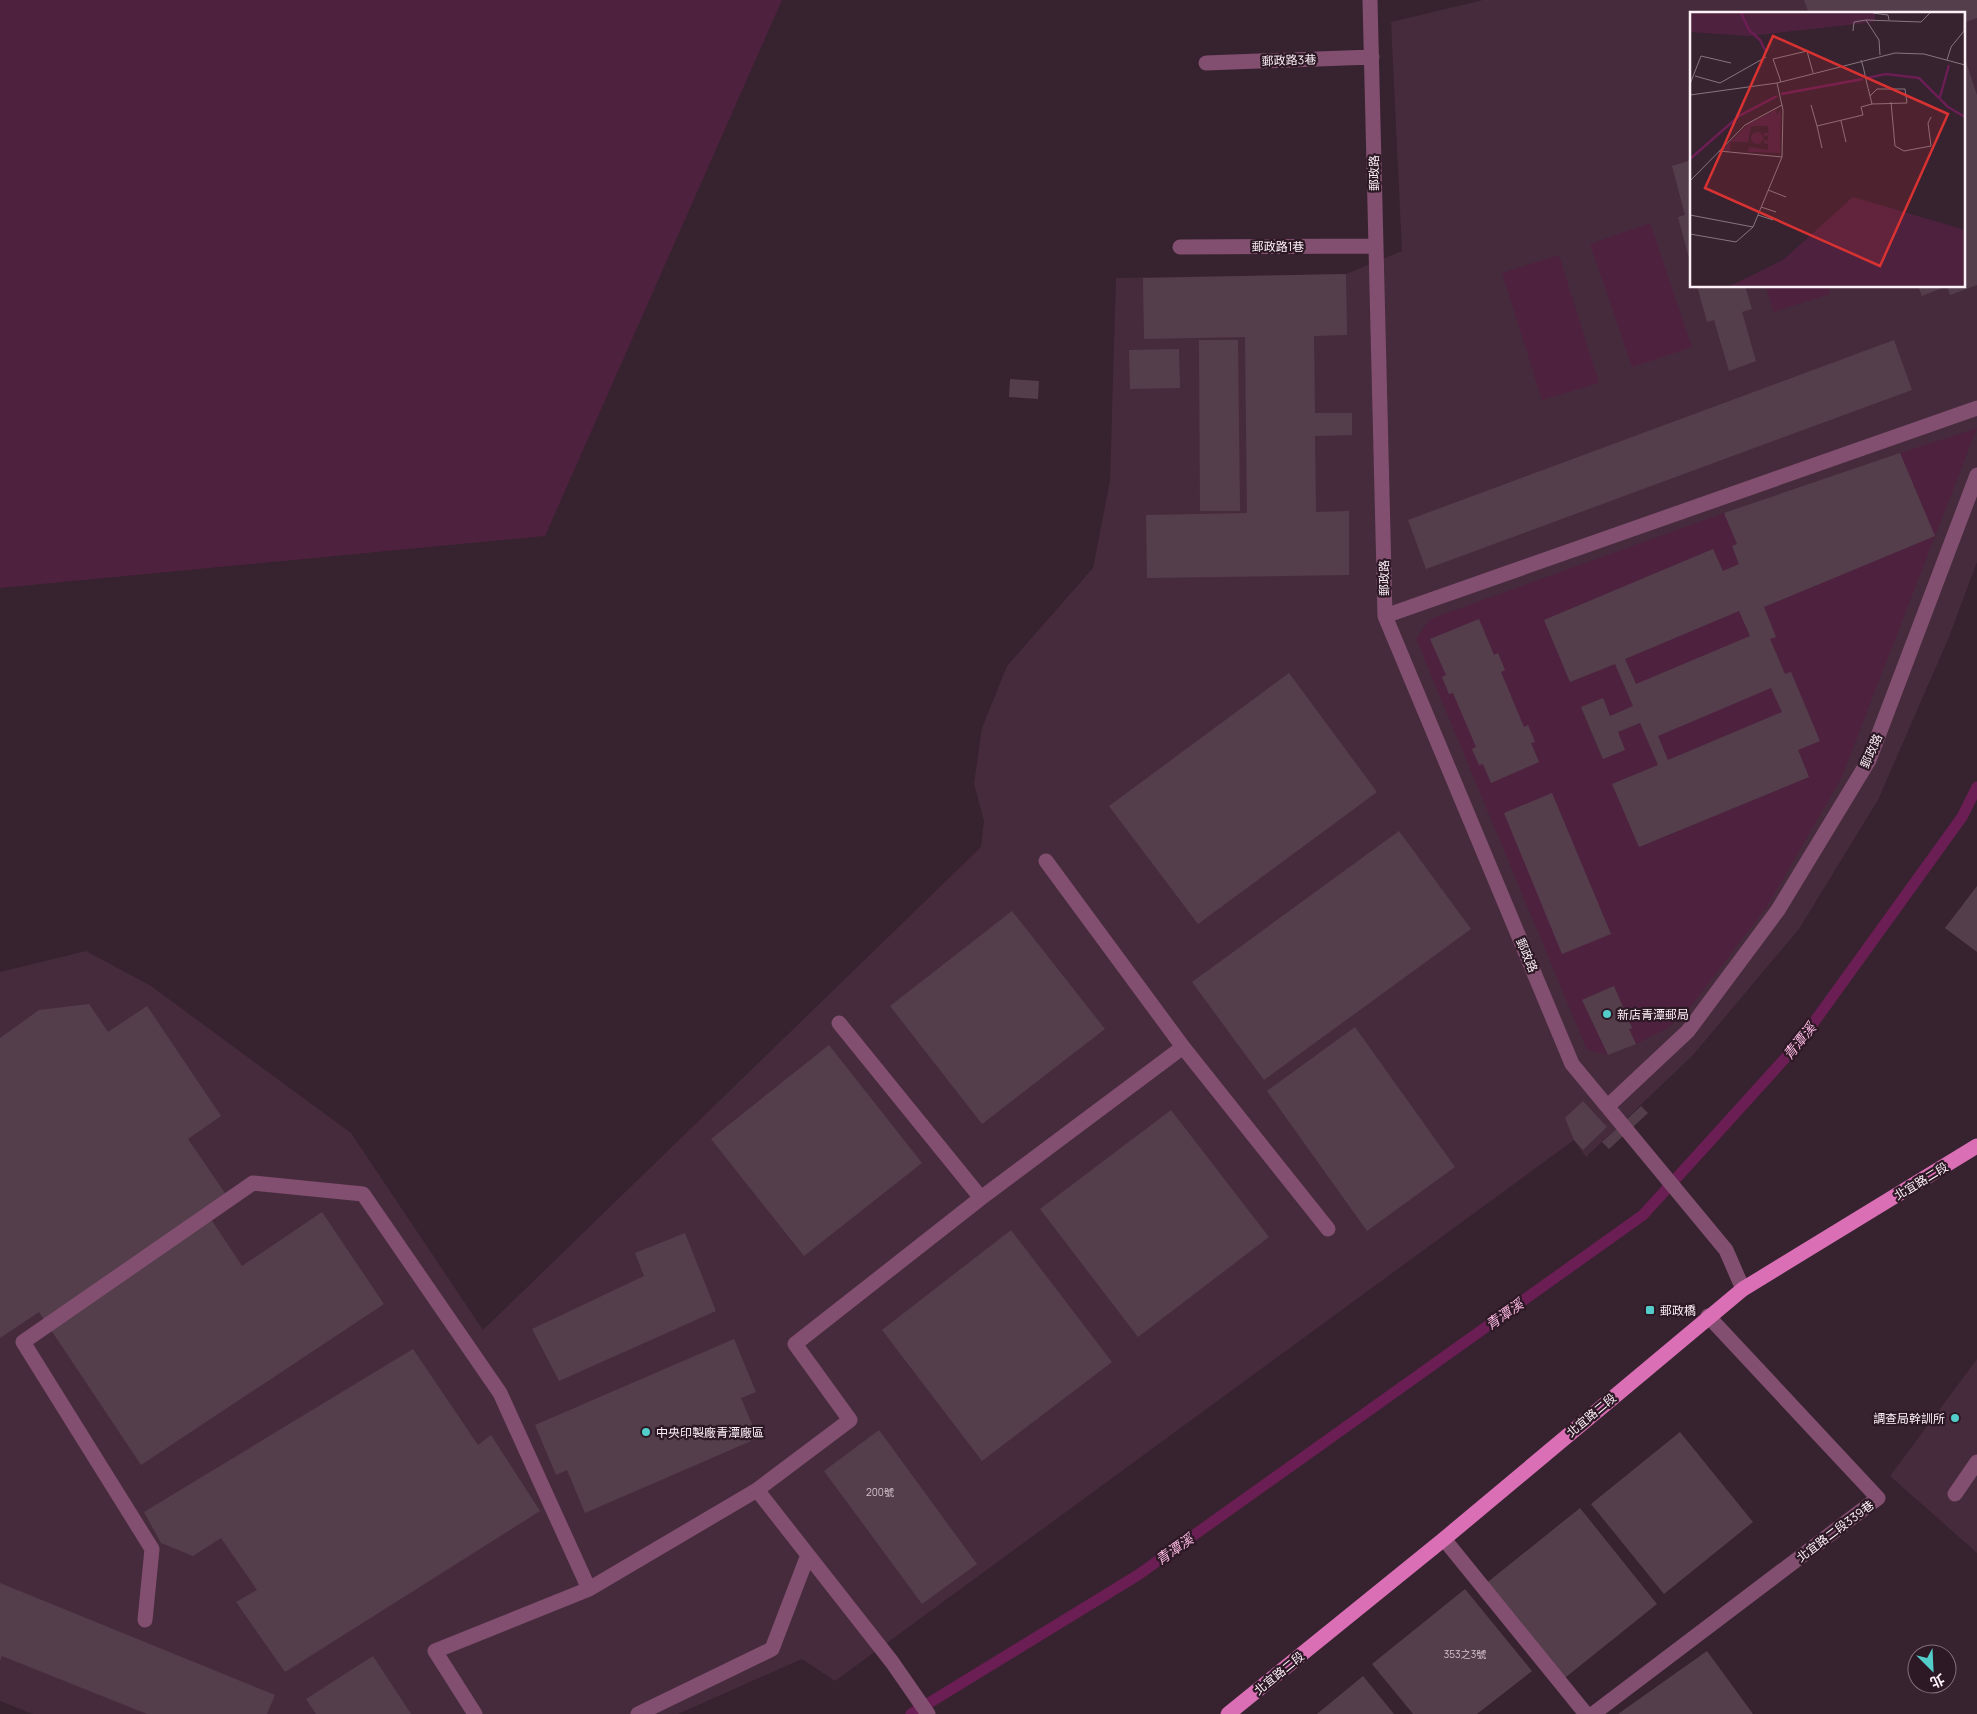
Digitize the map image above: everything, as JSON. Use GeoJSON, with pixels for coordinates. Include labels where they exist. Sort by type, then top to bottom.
{"type":"FeatureCollection","features":[{"type":"Feature","properties":{"kind":"main road","name":"北宜路二段"},"geometry":{"type":"LineString","coordinates":[[1228,1714],[1444,1539],[1708,1316],[1743,1289],[1977,1146]]}},
{"type":"Feature","properties":{"kind":"street","name":"郵政路"},"geometry":{"type":"LineString","coordinates":[[1370,0],[1385,616],[1572,1064],[1726,1250],[1743,1289]]}},
{"type":"Feature","properties":{"kind":"street","name":"郵政路3巷"},"geometry":{"type":"LineString","coordinates":[[1206,63],[1372,57]]}},
{"type":"Feature","properties":{"kind":"street","name":"郵政路1巷"},"geometry":{"type":"LineString","coordinates":[[1180,247],[1376,246]]}},
{"type":"Feature","properties":{"kind":"street"},"geometry":{"type":"LineString","coordinates":[[1385,616],[1977,408]]}},
{"type":"Feature","properties":{"kind":"street","name":"郵政路"},"geometry":{"type":"LineString","coordinates":[[1608,1106],[1688,1031],[1778,910],[1869,760],[1977,475]]}},
{"type":"Feature","properties":{"kind":"street"},"geometry":{"type":"LineString","coordinates":[[1046,861],[1183,1047],[1328,1229]]}},
{"type":"Feature","properties":{"kind":"street"},"geometry":{"type":"LineString","coordinates":[[839,1023],[981,1198]]}},
{"type":"Feature","properties":{"kind":"street"},"geometry":{"type":"LineString","coordinates":[[475,1714],[435,1651],[589,1589],[757,1490],[850,1420],[795,1344],[981,1198],[1183,1047]]}},
{"type":"Feature","properties":{"kind":"street"},"geometry":{"type":"LineString","coordinates":[[145,1620],[152,1549],[23,1342],[253,1183],[364,1194],[500,1393],[589,1589]]}},
{"type":"Feature","properties":{"kind":"street","name":"北宜路二段339巷"},"geometry":{"type":"LineString","coordinates":[[1593,1714],[1878,1498],[1708,1316]]}},
{"type":"Feature","properties":{"kind":"street"},"geometry":{"type":"LineString","coordinates":[[1955,1494],[1977,1462]]}},
{"type":"Feature","properties":{"kind":"street"},"geometry":{"type":"LineString","coordinates":[[757,1490],[892,1662],[928,1714]]}},
{"type":"Feature","properties":{"kind":"street"},"geometry":{"type":"LineString","coordinates":[[1444,1539],[1586,1714]]}},
{"type":"Feature","properties":{"kind":"street"},"geometry":{"type":"LineString","coordinates":[[638,1714],[772,1649],[808,1555]]}},
{"type":"Feature","properties":{"kind":"shaded area"},"geometry":{"type":"Polygon","coordinates":[[[0,0],[782,0],[545,536],[0,588],[0,0]]]}},
{"type":"Feature","properties":{"kind":"shaded area","name":"中央印製廠青潭廠區"},"geometry":{"type":"Polygon","coordinates":[[[1483,0],[1977,0],[1977,562],[1949,637],[1878,800],[1799,929],[1693,1055],[1586,1157],[1574,1140],[835,1681],[802,1659],[678,1714],[33,1714],[0,1701],[0,972],[86,951],[151,986],[351,1133],[483,1330],[981,847],[984,821],[974,784],[982,728],[1007,666],[1093,568],[1110,481],[1116,278],[1346,274],[1402,251],[1391,22],[1483,0]]]}},
{"type":"Feature","properties":{"kind":"shaded area"},"geometry":{"type":"Polygon","coordinates":[[[1650,223],[1692,347],[1632,367],[1590,244],[1650,223]]]}},
{"type":"Feature","properties":{"kind":"shaded area"},"geometry":{"type":"Polygon","coordinates":[[[1559,255],[1599,383],[1542,400],[1502,273],[1559,255]]]}},
{"type":"Feature","properties":{"kind":"shaded area"},"geometry":{"type":"Polygon","coordinates":[[[1767,288],[1828,288],[1830,294],[1773,312],[1767,288]]]}},
{"type":"Feature","properties":{"kind":"shaded area"},"geometry":{"type":"Polygon","coordinates":[[[1977,428],[1841,779],[1768,905],[1686,1013],[1666,1029],[1636,1044],[1629,1029],[1632,1028],[1614,986],[1582,1000],[1608,1055],[1587,1050],[1416,639],[1430,619],[1724,513],[1737,544],[1732,547],[1739,564],[1723,571],[1713,549],[1544,620],[1570,682],[1615,664],[1633,706],[1610,716],[1603,698],[1581,708],[1602,759],[1625,750],[1618,732],[1641,723],[1658,765],[1612,784],[1640,847],[1809,777],[1798,750],[1791,672],[1785,674],[1770,639],[1776,637],[1764,607],[1934,536],[1900,453],[1977,428]]]}},
{"type":"Feature","properties":{"kind":"shaded area"},"geometry":{"type":"Polygon","coordinates":[[[1739,611],[1782,712],[1668,760],[1625,659],[1739,611]]]}},
{"type":"Feature","properties":{"kind":"shaded area","name":"調查局幹訓所"},"geometry":{"type":"Polygon","coordinates":[[[1977,1359],[1977,1553],[1890,1476],[1977,1359]]]}},
{"type":"Feature","properties":{"kind":"building"},"geometry":{"type":"Polygon","coordinates":[[[1804,0],[1977,0],[1977,18],[1964,23],[1964,12],[1808,12],[1804,0]]]}},
{"type":"Feature","properties":{"kind":"building"},"geometry":{"type":"Polygon","coordinates":[[[1964,56],[1977,95],[1977,285],[1950,295],[1948,288],[1964,288],[1964,56]]]}},
{"type":"Feature","properties":{"kind":"building"},"geometry":{"type":"Polygon","coordinates":[[[1690,160],[1690,262],[1678,217],[1685,215],[1672,166],[1690,160]]]}},
{"type":"Feature","properties":{"kind":"building"},"geometry":{"type":"Polygon","coordinates":[[[1346,274],[1347,335],[1314,336],[1315,413],[1352,413],[1352,435],[1315,436],[1316,512],[1349,511],[1349,575],[1147,578],[1146,515],[1247,513],[1245,337],[1144,339],[1143,278],[1346,274]]]}},
{"type":"Feature","properties":{"kind":"building"},"geometry":{"type":"Polygon","coordinates":[[[1698,288],[1746,288],[1752,309],[1742,312],[1756,361],[1729,371],[1714,320],[1707,322],[1698,288]]]}},
{"type":"Feature","properties":{"kind":"building"},"geometry":{"type":"Polygon","coordinates":[[[1919,288],[1942,288],[1922,296],[1919,288]]]}},
{"type":"Feature","properties":{"kind":"building"},"geometry":{"type":"Polygon","coordinates":[[[1199,340],[1238,340],[1240,511],[1200,511],[1199,340]]]}},
{"type":"Feature","properties":{"kind":"building"},"geometry":{"type":"Polygon","coordinates":[[[1894,340],[1912,390],[1426,569],[1408,520],[1894,340]]]}},
{"type":"Feature","properties":{"kind":"building"},"geometry":{"type":"Polygon","coordinates":[[[1179,349],[1180,388],[1130,389],[1129,350],[1179,349]]]}},
{"type":"Feature","properties":{"kind":"building"},"geometry":{"type":"Polygon","coordinates":[[[1010,379],[1039,381],[1038,399],[1009,397],[1010,379]]]}},
{"type":"Feature","properties":{"kind":"building"},"geometry":{"type":"Polygon","coordinates":[[[1900,453],[1935,536],[1764,607],[1776,637],[1770,639],[1785,674],[1791,672],[1820,741],[1798,750],[1809,777],[1639,847],[1612,784],[1658,765],[1640,723],[1618,732],[1625,750],[1603,759],[1581,707],[1603,698],[1610,716],[1633,706],[1615,664],[1570,682],[1544,620],[1713,549],[1723,571],[1739,564],[1732,546],[1737,544],[1724,513],[1900,453]],[[1739,611],[1625,659],[1636,684],[1750,636],[1739,611]],[[1771,688],[1658,736],[1668,760],[1782,712],[1771,688]]]}},
{"type":"Feature","properties":{"kind":"building"},"geometry":{"type":"Polygon","coordinates":[[[1479,619],[1494,655],[1498,653],[1505,670],[1501,672],[1524,727],[1528,725],[1535,742],[1531,743],[1539,762],[1491,783],[1483,764],[1479,765],[1472,749],[1476,747],[1453,693],[1449,694],[1442,677],[1446,675],[1430,639],[1479,619]]]}},
{"type":"Feature","properties":{"kind":"building"},"geometry":{"type":"Polygon","coordinates":[[[1289,673],[1377,792],[1198,924],[1109,806],[1289,673]]]}},
{"type":"Feature","properties":{"kind":"building"},"geometry":{"type":"Polygon","coordinates":[[[1552,793],[1611,934],[1562,954],[1504,813],[1552,793]]]}},
{"type":"Feature","properties":{"kind":"building"},"geometry":{"type":"Polygon","coordinates":[[[1399,831],[1471,929],[1264,1080],[1192,982],[1399,831]]]}},
{"type":"Feature","properties":{"kind":"building"},"geometry":{"type":"Polygon","coordinates":[[[1977,886],[1977,952],[1945,928],[1977,886]]]}},
{"type":"Feature","properties":{"kind":"building"},"geometry":{"type":"Polygon","coordinates":[[[1012,911],[1105,1029],[982,1124],[890,1006],[1012,911]]]}},
{"type":"Feature","properties":{"kind":"building","name":"新店青潭郵局"},"geometry":{"type":"Polygon","coordinates":[[[1614,986],[1632,1028],[1629,1029],[1636,1044],[1608,1055],[1582,1000],[1614,986]]]}},
{"type":"Feature","properties":{"kind":"building"},"geometry":{"type":"Polygon","coordinates":[[[89,1004],[108,1032],[147,1006],[221,1116],[188,1139],[227,1196],[205,1210],[242,1266],[322,1212],[384,1304],[141,1465],[39,1312],[0,1338],[0,1038],[39,1010],[89,1004]]]}},
{"type":"Feature","properties":{"kind":"building"},"geometry":{"type":"Polygon","coordinates":[[[1355,1027],[1455,1167],[1367,1231],[1267,1091],[1355,1027]]]}},
{"type":"Feature","properties":{"kind":"building"},"geometry":{"type":"Polygon","coordinates":[[[829,1045],[922,1163],[804,1256],[711,1139],[829,1045]]]}},
{"type":"Feature","properties":{"kind":"building"},"geometry":{"type":"Polygon","coordinates":[[[1583,1101],[1607,1127],[1583,1150],[1574,1140],[1565,1118],[1583,1101]]]}},
{"type":"Feature","properties":{"kind":"building"},"geometry":{"type":"Polygon","coordinates":[[[1641,1106],[1648,1113],[1609,1149],[1602,1142],[1641,1106]]]}},
{"type":"Feature","properties":{"kind":"building"},"geometry":{"type":"Polygon","coordinates":[[[1171,1110],[1269,1237],[1138,1337],[1040,1209],[1171,1110]]]}},
{"type":"Feature","properties":{"kind":"building"},"geometry":{"type":"Polygon","coordinates":[[[1011,1230],[1112,1362],[982,1461],[882,1330],[1011,1230]]]}},
{"type":"Feature","properties":{"kind":"building"},"geometry":{"type":"Polygon","coordinates":[[[685,1233],[716,1311],[559,1381],[532,1329],[644,1276],[635,1253],[685,1233]]]}},
{"type":"Feature","properties":{"kind":"building","name":"中央印製廠青潭廠區"},"geometry":{"type":"Polygon","coordinates":[[[734,1339],[756,1392],[741,1398],[758,1438],[585,1513],[567,1470],[556,1475],[535,1425],[734,1339]]]}},
{"type":"Feature","properties":{"kind":"building"},"geometry":{"type":"Polygon","coordinates":[[[413,1349],[478,1445],[491,1435],[540,1511],[285,1672],[236,1602],[257,1590],[221,1538],[193,1556],[161,1543],[144,1512],[413,1349]]]}},
{"type":"Feature","properties":{"kind":"building"},"geometry":{"type":"Polygon","coordinates":[[[879,1430],[977,1564],[922,1604],[824,1471],[879,1430]]]}},
{"type":"Feature","properties":{"kind":"building"},"geometry":{"type":"Polygon","coordinates":[[[1680,1432],[1753,1522],[1664,1594],[1591,1504],[1680,1432]]]}},
{"type":"Feature","properties":{"kind":"building"},"geometry":{"type":"Polygon","coordinates":[[[1580,1508],[1657,1604],[1561,1681],[1484,1585],[1580,1508]]]}},
{"type":"Feature","properties":{"kind":"building"},"geometry":{"type":"Polygon","coordinates":[[[0,1583],[275,1695],[267,1714],[147,1714],[2,1656],[0,1661],[0,1583]]]}},
{"type":"Feature","properties":{"kind":"building"},"geometry":{"type":"Polygon","coordinates":[[[1465,1589],[1532,1671],[1477,1714],[1413,1714],[1372,1664],[1465,1589]]]}},
{"type":"Feature","properties":{"kind":"building"},"geometry":{"type":"Polygon","coordinates":[[[1707,1651],[1753,1714],[1618,1714],[1707,1651]]]}},
{"type":"Feature","properties":{"kind":"building"},"geometry":{"type":"Polygon","coordinates":[[[373,1656],[411,1714],[316,1714],[306,1699],[373,1656]]]}},
{"type":"Feature","properties":{"kind":"building"},"geometry":{"type":"Polygon","coordinates":[[[1363,1676],[1394,1714],[1317,1714],[1363,1676]]]}},
{"type":"Feature","properties":{"kind":"waterway","name":"青潭溪"},"geometry":{"type":"LineString","coordinates":[[911,1714],[1138,1575],[1643,1215],[1799,1043],[1962,817],[1977,787]]}},
{"type":"Feature","properties":{"kind":"place","name":"新店青潭郵局"},"geometry":{"type":"Point","coordinates":[1607,1014]}},
{"type":"Feature","properties":{"kind":"place","name":"郵政橋"},"geometry":{"type":"Point","coordinates":[1650,1310]}},
{"type":"Feature","properties":{"kind":"place","name":"調查局幹訓所"},"geometry":{"type":"Point","coordinates":[1955,1418]}},
{"type":"Feature","properties":{"kind":"place","name":"中央印製廠青潭廠區"},"geometry":{"type":"Point","coordinates":[646,1432]}}]}
